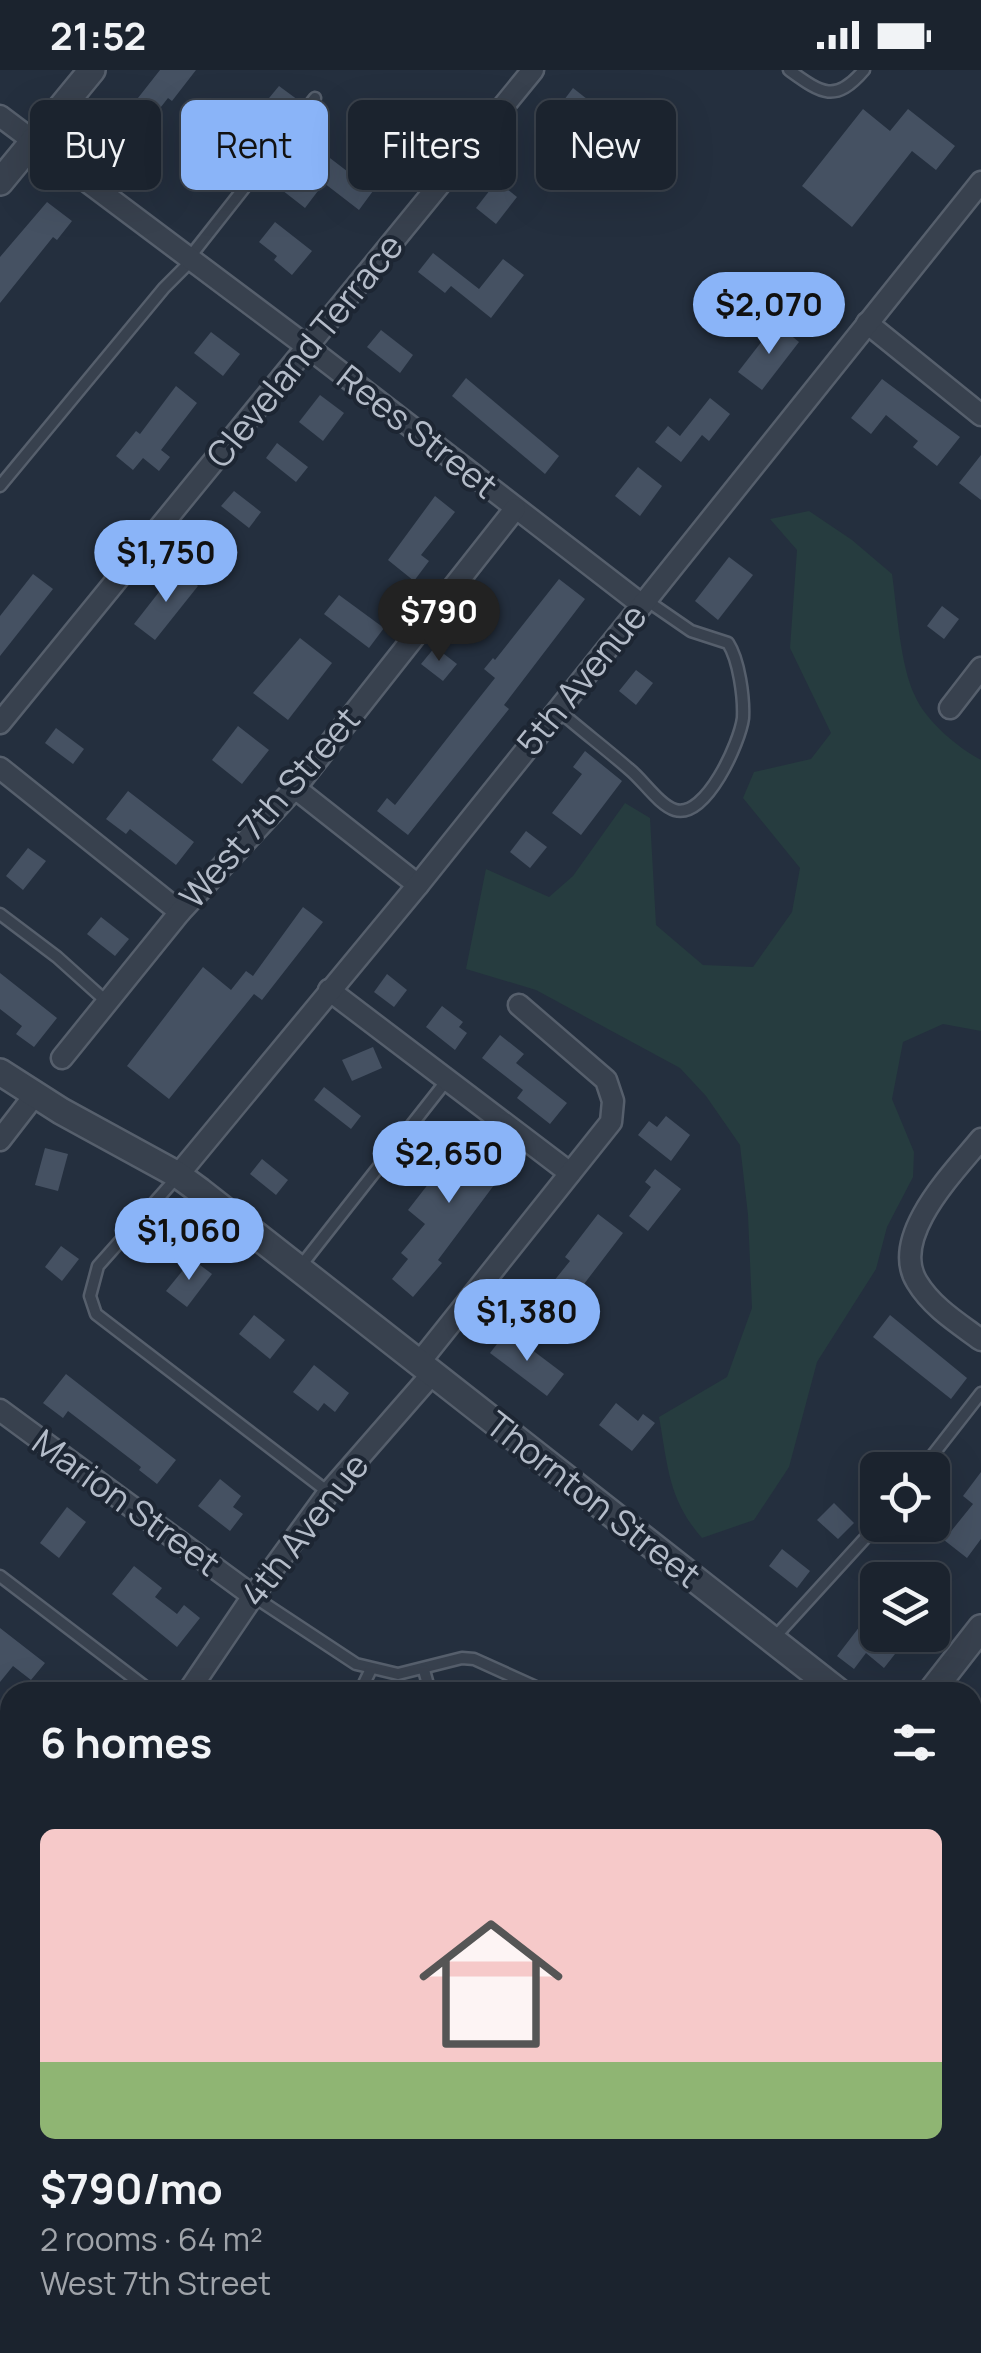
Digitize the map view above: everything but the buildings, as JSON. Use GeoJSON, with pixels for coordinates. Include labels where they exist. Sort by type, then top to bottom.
{"type":"FeatureCollection","features":[{"type":"Feature","properties":{"kind":"street"},"geometry":{"type":"LineString","coordinates":[[68,100],[92,70]]}},
{"type":"Feature","properties":{"kind":"street","name":"Cleveland Terrace"},"geometry":{"type":"LineString","coordinates":[[0,723],[533,70]]}},
{"type":"Feature","properties":{"kind":"street","name":"Rees Street"},"geometry":{"type":"LineString","coordinates":[[0,116],[30,139]]}},
{"type":"Feature","properties":{"kind":"street"},"geometry":{"type":"LineString","coordinates":[[0,182],[30,147]]}},
{"type":"Feature","properties":{"kind":"street","name":"5th Avenue"},"geometry":{"type":"LineString","coordinates":[[178,1175],[418,885],[981,182]]}},
{"type":"Feature","properties":{"kind":"street","name":"Rees Street"},"geometry":{"type":"LineString","coordinates":[[98,190],[514,509],[644,602]]}},
{"type":"Feature","properties":{"kind":"street"},"geometry":{"type":"LineString","coordinates":[[867,323],[981,415]]}},
{"type":"Feature","properties":{"kind":"street","name":"West 7th Street"},"geometry":{"type":"LineString","coordinates":[[62,1058],[180,912],[294,788],[514,509]]}},
{"type":"Feature","properties":{"kind":"street"},"geometry":{"type":"LineString","coordinates":[[950,708],[981,668]]}},
{"type":"Feature","properties":{"kind":"street"},"geometry":{"type":"LineString","coordinates":[[0,768],[180,912]]}},
{"type":"Feature","properties":{"kind":"street"},"geometry":{"type":"LineString","coordinates":[[294,788],[418,885]]}},
{"type":"Feature","properties":{"kind":"street"},"geometry":{"type":"LineString","coordinates":[[330,990],[570,1174]]}},
{"type":"Feature","properties":{"kind":"street","name":"4th Avenue"},"geometry":{"type":"LineString","coordinates":[[195,1682],[329,1492],[611,1122],[613,1101],[606,1080],[519,1005]]}},
{"type":"Feature","properties":{"kind":"street","name":"Thornton Street"},"geometry":{"type":"LineString","coordinates":[[0,1072],[34,1096],[178,1175],[826,1682]]}},
{"type":"Feature","properties":{"kind":"street"},"geometry":{"type":"LineString","coordinates":[[0,1140],[34,1096]]}},
{"type":"Feature","properties":{"kind":"street"},"geometry":{"type":"LineString","coordinates":[[981,1139],[935,1195],[908,1252],[914,1280],[939,1308],[981,1340]]}},
{"type":"Feature","properties":{"kind":"street","name":"Marion Street"},"geometry":{"type":"LineString","coordinates":[[0,1410],[253,1596]]}},
{"type":"Feature","properties":{"kind":"street"},"geometry":{"type":"LineString","coordinates":[[940,1682],[980,1632]]}},
{"type":"Feature","properties":{"kind":"lane"},"geometry":{"type":"LineString","coordinates":[[789,70],[809,84],[833,93],[842,92],[864,70]]}},
{"type":"Feature","properties":{"kind":"lane"},"geometry":{"type":"LineString","coordinates":[[0,486],[191,259],[315,98]]}},
{"type":"Feature","properties":{"kind":"lane"},"geometry":{"type":"LineString","coordinates":[[558,710],[632,771],[667,806],[678,811],[690,809],[703,798],[736,747],[743,716],[734,652],[728,643],[691,631],[644,602]]}},
{"type":"Feature","properties":{"kind":"lane"},"geometry":{"type":"LineString","coordinates":[[0,914],[58,957],[107,1002]]}},
{"type":"Feature","properties":{"kind":"lane"},"geometry":{"type":"LineString","coordinates":[[299,1269],[448,1079]]}},
{"type":"Feature","properties":{"kind":"lane"},"geometry":{"type":"LineString","coordinates":[[178,1175],[98,1266],[90,1296],[96,1314],[329,1492]]}},
{"type":"Feature","properties":{"kind":"lane"},"geometry":{"type":"LineString","coordinates":[[936,1452],[981,1392]]}},
{"type":"Feature","properties":{"kind":"lane"},"geometry":{"type":"LineString","coordinates":[[772,1640],[862,1542]]}},
{"type":"Feature","properties":{"kind":"lane"},"geometry":{"type":"LineString","coordinates":[[0,1576],[139,1682]]}},
{"type":"Feature","properties":{"kind":"lane"},"geometry":{"type":"LineString","coordinates":[[253,1596],[356,1664],[370,1669],[398,1674],[450,1660],[474,1659],[523,1682]]}},
{"type":"Feature","properties":{"kind":"lane"},"geometry":{"type":"LineString","coordinates":[[364,1682],[370,1669]]}},
{"type":"Feature","properties":{"kind":"lane"},"geometry":{"type":"LineString","coordinates":[[424,1670],[427,1682]]}},
{"type":"Feature","properties":{"kind":"green space"},"geometry":{"type":"Polygon","coordinates":[[[809,511],[892,574],[902,653],[915,696],[944,733],[981,760],[981,1031],[943,1024],[903,1042],[892,1099],[914,1152],[913,1177],[887,1227],[876,1269],[817,1362],[789,1467],[754,1520],[702,1538],[676,1495],[659,1417],[727,1377],[752,1308],[740,1145],[706,1096],[680,1068],[536,990],[466,969],[486,869],[549,897],[573,876],[625,803],[650,818],[656,925],[703,965],[753,967],[792,912],[800,868],[743,798],[754,772],[811,759],[831,733],[790,648],[797,550],[770,519],[809,511]]]}}]}
